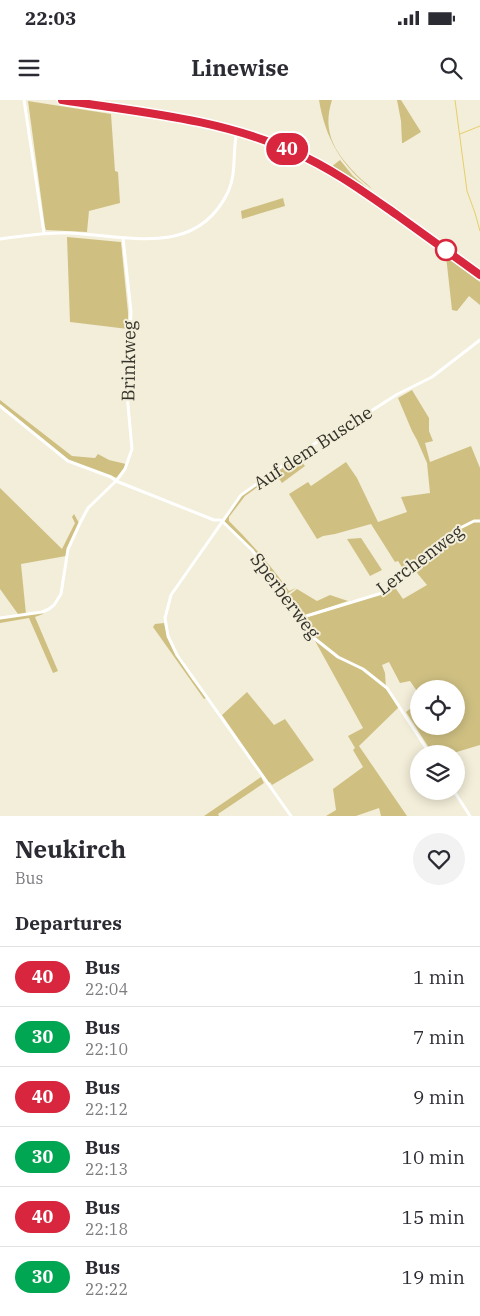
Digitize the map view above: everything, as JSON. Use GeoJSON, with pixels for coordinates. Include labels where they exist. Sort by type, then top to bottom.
{"type":"FeatureCollection","features":[{"type":"Feature","properties":{"kind":"main road"},"geometry":{"type":"LineString","coordinates":[[62,100],[184,119],[238,132],[294,152],[339,176],[374,199],[480,275]]}},
{"type":"Feature","properties":{"kind":"street"},"geometry":{"type":"LineString","coordinates":[[24,100],[44,233]]}},
{"type":"Feature","properties":{"kind":"street"},"geometry":{"type":"LineString","coordinates":[[0,239],[44,233],[160,239],[185,233],[208,218],[220,205],[228,191],[232,179],[238,132]]}},
{"type":"Feature","properties":{"kind":"street","name":"Brinkweg"},"geometry":{"type":"LineString","coordinates":[[0,618],[42,612],[54,605],[61,594],[68,549],[88,508],[116,481],[125,469],[132,449],[127,394],[131,312],[122,238]]}},
{"type":"Feature","properties":{"kind":"street","name":"Auf dem Busche"},"geometry":{"type":"LineString","coordinates":[[290,816],[177,655],[168,636],[165,618],[171,595],[241,495],[327,435],[357,420],[396,395],[432,377],[480,340]]}},
{"type":"Feature","properties":{"kind":"street"},"geometry":{"type":"LineString","coordinates":[[0,406],[68,461],[214,520],[222,521]]}},
{"type":"Feature","properties":{"kind":"street"},"geometry":{"type":"LineString","coordinates":[[214,520],[218,526]]}},
{"type":"Feature","properties":{"kind":"street","name":"Sperberweg"},"geometry":{"type":"LineString","coordinates":[[222,521],[252,550],[303,617],[314,638],[338,657],[363,669],[387,688],[424,745]]}},
{"type":"Feature","properties":{"kind":"street","name":"Lerchenweg"},"geometry":{"type":"LineString","coordinates":[[303,617],[382,593],[454,531],[474,521],[480,521]]}},
{"type":"Feature","properties":{"kind":"street"},"geometry":{"type":"LineString","coordinates":[[460,800],[470,816]]}},
{"type":"Feature","properties":{"kind":"shaded area"},"geometry":{"type":"Polygon","coordinates":[[[319,100],[332,100],[328,121],[332,140],[341,157],[372,189],[351,171],[343,160],[336,150],[325,126],[319,100]]]}},
{"type":"Feature","properties":{"kind":"shaded area"},"geometry":{"type":"Polygon","coordinates":[[[397,100],[401,100],[421,132],[403,143],[401,121],[397,100]]]}},
{"type":"Feature","properties":{"kind":"shaded area"},"geometry":{"type":"Polygon","coordinates":[[[28,101],[111,114],[115,171],[118,172],[120,203],[89,211],[87,232],[46,230],[28,101]]]}},
{"type":"Feature","properties":{"kind":"shaded area"},"geometry":{"type":"Polygon","coordinates":[[[340,160],[353,176],[371,191],[369,193],[331,167],[340,160]]]}},
{"type":"Feature","properties":{"kind":"shaded area"},"geometry":{"type":"Polygon","coordinates":[[[283,198],[285,206],[242,219],[241,211],[283,198]]]}},
{"type":"Feature","properties":{"kind":"shaded area"},"geometry":{"type":"Polygon","coordinates":[[[67,237],[121,242],[128,329],[70,322],[67,237]]]}},
{"type":"Feature","properties":{"kind":"shaded area"},"geometry":{"type":"Polygon","coordinates":[[[446,256],[480,282],[480,305],[469,296],[457,311],[452,310],[446,256]]]}},
{"type":"Feature","properties":{"kind":"shaded area"},"geometry":{"type":"Polygon","coordinates":[[[412,390],[429,418],[429,431],[433,441],[425,443],[430,462],[471,446],[480,468],[480,745],[465,750],[465,745],[427,745],[421,735],[465,735],[465,680],[410,680],[400,683],[389,662],[382,665],[385,673],[386,689],[399,707],[359,746],[407,816],[381,816],[379,808],[356,816],[326,816],[336,810],[333,789],[363,767],[353,750],[355,748],[348,736],[363,728],[314,639],[306,619],[307,617],[382,594],[394,586],[403,599],[427,585],[413,568],[431,552],[405,572],[398,561],[395,562],[371,524],[317,539],[289,494],[308,482],[311,486],[346,462],[357,478],[378,522],[407,512],[401,497],[430,493],[427,463],[398,398],[412,390]]]}},
{"type":"Feature","properties":{"kind":"shaded area"},"geometry":{"type":"Polygon","coordinates":[[[0,400],[72,456],[95,458],[98,454],[109,460],[126,464],[124,469],[117,478],[68,460],[0,404],[0,400]]]}},
{"type":"Feature","properties":{"kind":"shaded area"},"geometry":{"type":"Polygon","coordinates":[[[297,456],[305,466],[282,483],[276,474],[245,496],[229,517],[229,521],[261,554],[289,591],[296,588],[287,594],[272,574],[224,521],[242,495],[297,456]]]}},
{"type":"Feature","properties":{"kind":"shaded area"},"geometry":{"type":"Polygon","coordinates":[[[0,488],[62,549],[75,523],[72,517],[74,514],[79,523],[66,556],[21,564],[26,614],[18,614],[0,589],[0,488]]]}},
{"type":"Feature","properties":{"kind":"shaded area"},"geometry":{"type":"Polygon","coordinates":[[[361,538],[382,570],[370,576],[347,539],[361,538]]]}},
{"type":"Feature","properties":{"kind":"shaded area"},"geometry":{"type":"Polygon","coordinates":[[[297,589],[317,601],[330,595],[348,601],[303,616],[288,596],[297,589]]]}},
{"type":"Feature","properties":{"kind":"shaded area"},"geometry":{"type":"Polygon","coordinates":[[[44,612],[35,617],[58,671],[53,673],[29,618],[0,623],[0,619],[44,612]]]}},
{"type":"Feature","properties":{"kind":"shaded area"},"geometry":{"type":"Polygon","coordinates":[[[164,623],[175,653],[206,698],[204,699],[153,627],[155,624],[164,623]]]}},
{"type":"Feature","properties":{"kind":"shaded area"},"geometry":{"type":"Polygon","coordinates":[[[247,692],[274,725],[285,719],[314,760],[272,785],[222,715],[247,692]]]}},
{"type":"Feature","properties":{"kind":"shaded area"},"geometry":{"type":"Polygon","coordinates":[[[410,709],[410,718],[406,712],[410,709]]]}},
{"type":"Feature","properties":{"kind":"shaded area"},"geometry":{"type":"Polygon","coordinates":[[[261,777],[264,783],[218,814],[219,816],[204,816],[261,777]]]}},
{"type":"Feature","properties":{"kind":"waterway"},"geometry":{"type":"LineString","coordinates":[[455,100],[467,191],[480,231]]}},
{"type":"Feature","properties":{"kind":"waterway"},"geometry":{"type":"LineString","coordinates":[[460,134],[480,126]]}},
{"type":"Feature","properties":{"kind":"bus line","name":"40"},"geometry":{"type":"LineString","coordinates":[[62,100],[207,124],[254,137],[294,152],[317,163],[357,187],[480,275]]}}]}
